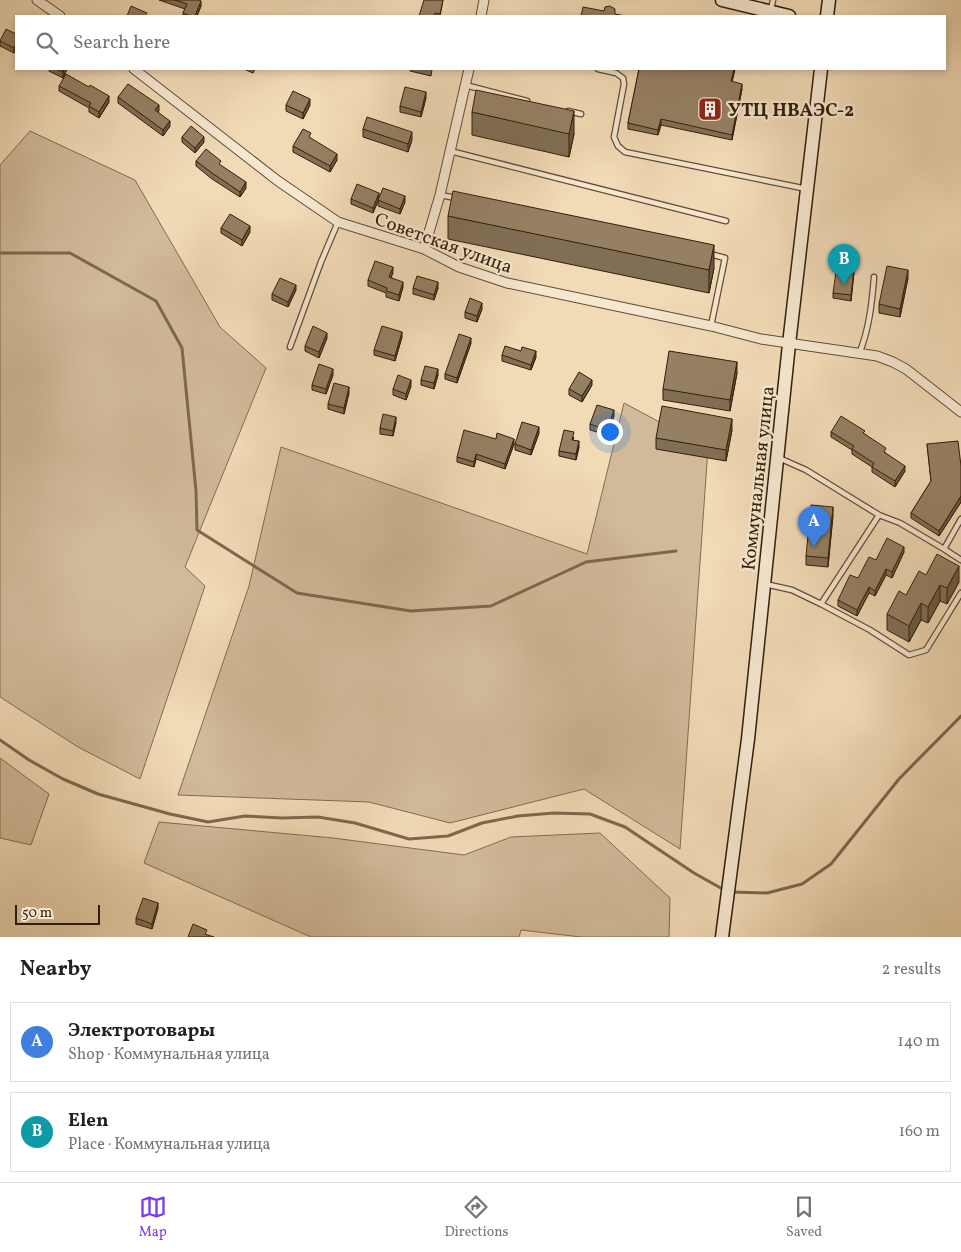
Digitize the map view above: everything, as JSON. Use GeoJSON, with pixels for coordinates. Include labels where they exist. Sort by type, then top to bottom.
{"type":"FeatureCollection","features":[{"type":"Feature","properties":{"kind":"street"},"geometry":{"type":"LineString","coordinates":[[37,0],[59,15]]}},
{"type":"Feature","properties":{"kind":"street"},"geometry":{"type":"LineString","coordinates":[[481,15],[484,0]]}},
{"type":"Feature","properties":{"kind":"street"},"geometry":{"type":"LineString","coordinates":[[722,0],[772,6],[787,15]]}},
{"type":"Feature","properties":{"kind":"street"},"geometry":{"type":"LineString","coordinates":[[827,15],[829,0]]}},
{"type":"Feature","properties":{"kind":"street","name":"Советская улица"},"geometry":{"type":"LineString","coordinates":[[135,70],[278,181],[338,222],[424,249],[459,267],[507,283],[711,326],[761,339],[877,356],[900,365],[961,412]]}},
{"type":"Feature","properties":{"kind":"street"},"geometry":{"type":"LineString","coordinates":[[424,249],[440,195],[469,70]]}},
{"type":"Feature","properties":{"kind":"street","name":"Коммунальная улица"},"geometry":{"type":"LineString","coordinates":[[722,937],[748,739],[789,344],[821,70]]}},
{"type":"Feature","properties":{"kind":"lane"},"geometry":{"type":"LineString","coordinates":[[602,70],[616,73],[623,78],[624,84],[614,137],[618,146],[625,152],[808,190]]}},
{"type":"Feature","properties":{"kind":"lane"},"geometry":{"type":"LineString","coordinates":[[465,85],[533,102]]}},
{"type":"Feature","properties":{"kind":"lane"},"geometry":{"type":"LineString","coordinates":[[562,109],[581,114]]}},
{"type":"Feature","properties":{"kind":"lane"},"geometry":{"type":"LineString","coordinates":[[450,151],[726,221]]}},
{"type":"Feature","properties":{"kind":"lane"},"geometry":{"type":"LineString","coordinates":[[440,195],[459,199]]}},
{"type":"Feature","properties":{"kind":"lane"},"geometry":{"type":"LineString","coordinates":[[290,347],[321,262],[338,222]]}},
{"type":"Feature","properties":{"kind":"lane"},"geometry":{"type":"LineString","coordinates":[[706,254],[725,258],[711,326]]}},
{"type":"Feature","properties":{"kind":"lane"},"geometry":{"type":"LineString","coordinates":[[858,354],[863,344],[871,307],[874,277]]}},
{"type":"Feature","properties":{"kind":"lane"},"geometry":{"type":"LineString","coordinates":[[777,457],[806,470],[879,515],[900,523],[961,560]]}},
{"type":"Feature","properties":{"kind":"lane"},"geometry":{"type":"LineString","coordinates":[[821,604],[879,515]]}},
{"type":"Feature","properties":{"kind":"lane"},"geometry":{"type":"LineString","coordinates":[[944,549],[961,519]]}},
{"type":"Feature","properties":{"kind":"lane"},"geometry":{"type":"LineString","coordinates":[[764,584],[792,590],[821,604],[870,630],[909,655],[926,650],[961,593]]}},
{"type":"Feature","properties":{"kind":"shaded area"},"geometry":{"type":"Polygon","coordinates":[[[30,131],[135,180],[220,327],[266,368],[185,567],[205,586],[140,779],[78,747],[0,697],[0,165],[30,131]]]}},
{"type":"Feature","properties":{"kind":"shaded area"},"geometry":{"type":"Polygon","coordinates":[[[624,403],[708,448],[680,849],[584,789],[450,823],[369,802],[178,795],[249,586],[281,447],[587,554],[624,403]]]}},
{"type":"Feature","properties":{"kind":"shaded area"},"geometry":{"type":"Polygon","coordinates":[[[0,758],[49,794],[31,845],[0,838],[0,758]]]}},
{"type":"Feature","properties":{"kind":"shaded area"},"geometry":{"type":"Polygon","coordinates":[[[159,822],[333,838],[464,855],[511,837],[600,833],[670,898],[669,937],[581,937],[521,930],[519,937],[311,937],[144,863],[159,822]]]}},
{"type":"Feature","properties":{"kind":"building"},"geometry":{"type":"Polygon","coordinates":[[[175,0],[201,1],[195,15],[183,13],[187,4],[175,0]]]}},
{"type":"Feature","properties":{"kind":"building"},"geometry":{"type":"Polygon","coordinates":[[[424,0],[443,0],[440,14],[419,15],[424,0]]]}},
{"type":"Feature","properties":{"kind":"building"},"geometry":{"type":"Polygon","coordinates":[[[131,6],[147,13],[146,15],[127,15],[131,6]]]}},
{"type":"Feature","properties":{"kind":"building"},"geometry":{"type":"Polygon","coordinates":[[[610,6],[615,9],[615,14],[620,15],[581,15],[583,7],[604,11],[605,7],[610,6]]]}},
{"type":"Feature","properties":{"kind":"building"},"geometry":{"type":"Polygon","coordinates":[[[6,29],[15,34],[14,48],[0,41],[6,29]]]}},
{"type":"Feature","properties":{"kind":"building","name":"УТЦ НВАЭС-2"},"geometry":{"type":"Polygon","coordinates":[[[639,70],[734,70],[731,81],[742,84],[732,135],[661,119],[658,130],[628,123],[639,70]]]}},
{"type":"Feature","properties":{"kind":"building"},"geometry":{"type":"Polygon","coordinates":[[[66,74],[109,96],[99,112],[89,106],[91,103],[59,86],[66,74]]]}},
{"type":"Feature","properties":{"kind":"building"},"geometry":{"type":"Polygon","coordinates":[[[128,84],[159,105],[155,110],[170,121],[163,130],[118,97],[128,84]]]}},
{"type":"Feature","properties":{"kind":"building"},"geometry":{"type":"Polygon","coordinates":[[[405,87],[426,92],[421,112],[400,106],[405,87]]]}},
{"type":"Feature","properties":{"kind":"building"},"geometry":{"type":"Polygon","coordinates":[[[476,90],[574,111],[569,134],[472,112],[476,90]]]}},
{"type":"Feature","properties":{"kind":"building"},"geometry":{"type":"Polygon","coordinates":[[[293,91],[310,99],[303,113],[286,105],[293,91]]]}},
{"type":"Feature","properties":{"kind":"building"},"geometry":{"type":"Polygon","coordinates":[[[367,117],[412,132],[408,144],[363,129],[367,117]]]}},
{"type":"Feature","properties":{"kind":"building"},"geometry":{"type":"Polygon","coordinates":[[[191,126],[204,137],[195,148],[182,137],[191,126]]]}},
{"type":"Feature","properties":{"kind":"building"},"geometry":{"type":"Polygon","coordinates":[[[303,129],[311,133],[309,137],[337,154],[330,166],[293,146],[303,129]]]}},
{"type":"Feature","properties":{"kind":"building"},"geometry":{"type":"Polygon","coordinates":[[[206,149],[221,161],[219,164],[246,182],[240,192],[196,161],[206,149]]]}},
{"type":"Feature","properties":{"kind":"building"},"geometry":{"type":"Polygon","coordinates":[[[357,184],[379,193],[373,208],[351,199],[357,184]]]}},
{"type":"Feature","properties":{"kind":"building"},"geometry":{"type":"Polygon","coordinates":[[[383,188],[405,196],[400,209],[378,200],[383,188]]]}},
{"type":"Feature","properties":{"kind":"building"},"geometry":{"type":"Polygon","coordinates":[[[453,191],[714,245],[709,270],[448,216],[453,191]]]}},
{"type":"Feature","properties":{"kind":"building"},"geometry":{"type":"Polygon","coordinates":[[[230,214],[250,226],[242,240],[221,228],[230,214]]]}},
{"type":"Feature","properties":{"kind":"building"},"geometry":{"type":"Polygon","coordinates":[[[375,261],[393,267],[389,277],[403,282],[399,295],[386,291],[387,288],[368,280],[375,261]]]}},
{"type":"Feature","properties":{"kind":"building"},"geometry":{"type":"Polygon","coordinates":[[[837,265],[854,267],[851,295],[833,293],[837,265]]]}},
{"type":"Feature","properties":{"kind":"building"},"geometry":{"type":"Polygon","coordinates":[[[887,266],[908,270],[900,309],[879,304],[887,266]]]}},
{"type":"Feature","properties":{"kind":"building"},"geometry":{"type":"Polygon","coordinates":[[[417,276],[438,282],[434,295],[413,288],[417,276]]]}},
{"type":"Feature","properties":{"kind":"building"},"geometry":{"type":"Polygon","coordinates":[[[280,278],[296,285],[288,302],[272,294],[280,278]]]}},
{"type":"Feature","properties":{"kind":"building"},"geometry":{"type":"Polygon","coordinates":[[[470,298],[482,303],[477,316],[465,312],[470,298]]]}},
{"type":"Feature","properties":{"kind":"building"},"geometry":{"type":"Polygon","coordinates":[[[313,326],[327,333],[319,352],[305,346],[313,326]]]}},
{"type":"Feature","properties":{"kind":"building"},"geometry":{"type":"Polygon","coordinates":[[[382,326],[402,332],[395,356],[374,350],[382,326]]]}},
{"type":"Feature","properties":{"kind":"building"},"geometry":{"type":"Polygon","coordinates":[[[459,334],[471,338],[457,378],[445,374],[459,334]]]}},
{"type":"Feature","properties":{"kind":"building"},"geometry":{"type":"Polygon","coordinates":[[[505,346],[521,351],[522,347],[536,351],[531,365],[502,355],[505,346]]]}},
{"type":"Feature","properties":{"kind":"building"},"geometry":{"type":"Polygon","coordinates":[[[669,351],[737,362],[730,400],[663,389],[669,351]]]}},
{"type":"Feature","properties":{"kind":"building"},"geometry":{"type":"Polygon","coordinates":[[[319,364],[333,369],[326,389],[312,385],[319,364]]]}},
{"type":"Feature","properties":{"kind":"building"},"geometry":{"type":"Polygon","coordinates":[[[425,366],[438,369],[434,383],[421,380],[425,366]]]}},
{"type":"Feature","properties":{"kind":"building"},"geometry":{"type":"Polygon","coordinates":[[[579,372],[592,380],[582,396],[569,389],[579,372]]]}},
{"type":"Feature","properties":{"kind":"building"},"geometry":{"type":"Polygon","coordinates":[[[398,375],[411,380],[406,394],[393,389],[398,375]]]}},
{"type":"Feature","properties":{"kind":"building"},"geometry":{"type":"Polygon","coordinates":[[[334,383],[349,387],[344,408],[328,404],[334,383]]]}},
{"type":"Feature","properties":{"kind":"building"},"geometry":{"type":"Polygon","coordinates":[[[597,405],[614,410],[607,430],[590,424],[597,405]]]}},
{"type":"Feature","properties":{"kind":"building"},"geometry":{"type":"Polygon","coordinates":[[[662,406],[732,419],[726,450],[656,438],[662,406]]]}},
{"type":"Feature","properties":{"kind":"building"},"geometry":{"type":"Polygon","coordinates":[[[383,414],[396,417],[393,431],[380,428],[383,414]]]}},
{"type":"Feature","properties":{"kind":"building"},"geometry":{"type":"Polygon","coordinates":[[[841,416],[865,431],[863,433],[886,448],[884,452],[905,466],[895,481],[872,467],[874,463],[852,449],[854,446],[831,432],[841,416]]]}},
{"type":"Feature","properties":{"kind":"building"},"geometry":{"type":"Polygon","coordinates":[[[522,422],[539,427],[531,450],[515,444],[522,422]]]}},
{"type":"Feature","properties":{"kind":"building"},"geometry":{"type":"Polygon","coordinates":[[[464,430],[496,439],[497,433],[514,439],[505,464],[476,454],[474,462],[457,457],[464,430]]]}},
{"type":"Feature","properties":{"kind":"building"},"geometry":{"type":"Polygon","coordinates":[[[564,430],[574,432],[572,440],[579,441],[576,454],[559,451],[564,430]]]}},
{"type":"Feature","properties":{"kind":"building"},"geometry":{"type":"Polygon","coordinates":[[[958,441],[961,466],[961,496],[939,531],[911,513],[931,481],[927,444],[958,441]]]}},
{"type":"Feature","properties":{"kind":"building"},"geometry":{"type":"Polygon","coordinates":[[[811,505],[833,507],[828,558],[806,556],[811,505]]]}},
{"type":"Feature","properties":{"kind":"building"},"geometry":{"type":"Polygon","coordinates":[[[887,538],[904,547],[892,572],[886,569],[875,591],[869,587],[857,610],[838,600],[850,575],[858,578],[869,557],[876,560],[887,538]]]}},
{"type":"Feature","properties":{"kind":"building"},"geometry":{"type":"Polygon","coordinates":[[[937,554],[959,566],[947,588],[940,585],[928,607],[921,603],[909,626],[887,614],[899,591],[906,595],[919,571],[926,575],[937,554]]]}},
{"type":"Feature","properties":{"kind":"building"},"geometry":{"type":"Polygon","coordinates":[[[143,898],[158,903],[152,924],[136,918],[143,898]]]}},
{"type":"Feature","properties":{"kind":"building"},"geometry":{"type":"Polygon","coordinates":[[[193,924],[207,930],[205,934],[214,937],[188,937],[193,924]]]}},
{"type":"Feature","properties":{"kind":"waterway"},"geometry":{"type":"LineString","coordinates":[[0,253],[70,253],[156,301],[182,348],[196,491],[197,530],[297,593],[411,611],[491,606],[586,562],[676,551]]}},
{"type":"Feature","properties":{"kind":"waterway"},"geometry":{"type":"LineString","coordinates":[[732,892],[767,893],[802,884],[831,864],[899,779],[961,716]]}},
{"type":"Feature","properties":{"kind":"waterway"},"geometry":{"type":"LineString","coordinates":[[0,740],[29,760],[63,779],[98,794],[170,814],[208,822],[245,816],[318,817],[355,823],[409,839],[448,836],[482,823],[518,816],[554,813],[590,814],[625,827],[694,873],[726,891]]}},
{"type":"Feature","properties":{"kind":"place","name":"УТЦ НВАЭС-2"},"geometry":{"type":"Point","coordinates":[710,109]}},
{"type":"Feature","properties":{"kind":"place","name":"Elen"},"geometry":{"type":"Point","coordinates":[844,285]}},
{"type":"Feature","properties":{"kind":"place","name":"Электротовары"},"geometry":{"type":"Point","coordinates":[814,547]}}]}
